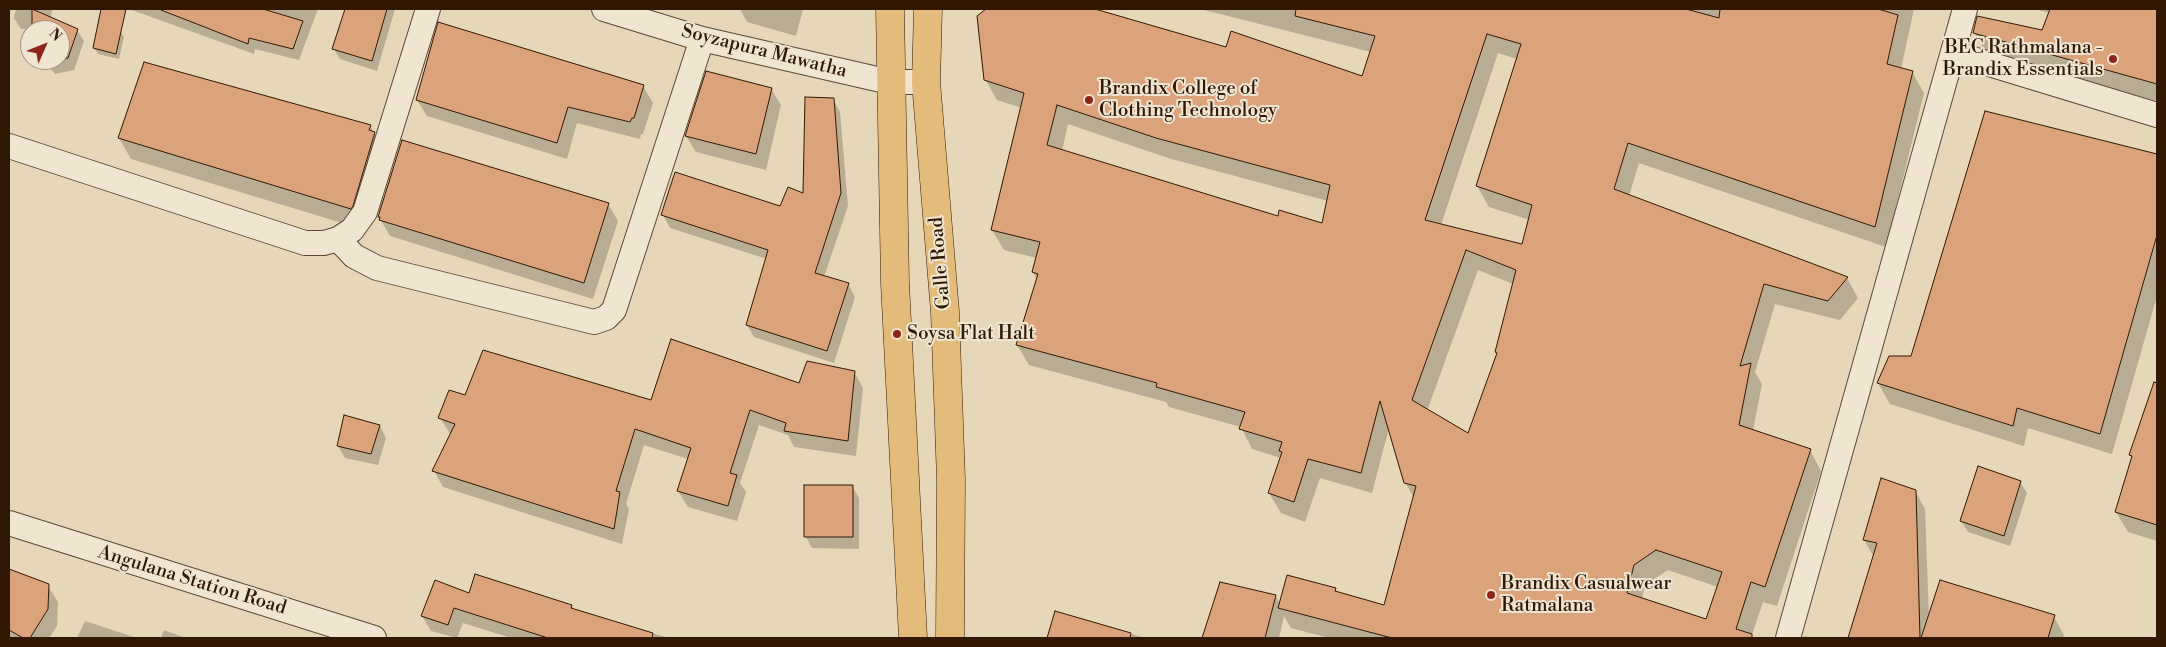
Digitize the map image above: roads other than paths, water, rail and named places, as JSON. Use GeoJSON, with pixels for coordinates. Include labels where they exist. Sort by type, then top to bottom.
{"type":"FeatureCollection","features":[{"type":"Feature","properties":{"kind":"highway"},"geometry":{"type":"LineString","coordinates":[[890,9],[895,283],[913,638]]}},
{"type":"Feature","properties":{"kind":"highway","name":"Galle Road"},"geometry":{"type":"LineString","coordinates":[[928,9],[926,82],[945,312],[951,480],[950,638]]}},
{"type":"Feature","properties":{"kind":"street"},"geometry":{"type":"LineString","coordinates":[[9,146],[305,243],[324,243],[338,239],[352,230],[365,212],[428,9]]}},
{"type":"Feature","properties":{"kind":"street","name":"Soyzapura Mawatha"},"geometry":{"type":"LineString","coordinates":[[604,9],[702,39],[890,82],[926,82]]}},
{"type":"Feature","properties":{"kind":"street"},"geometry":{"type":"LineString","coordinates":[[1788,638],[1965,9]]}},
{"type":"Feature","properties":{"kind":"street"},"geometry":{"type":"LineString","coordinates":[[338,239],[354,256],[377,268],[594,322],[606,318],[614,310],[702,39]]}},
{"type":"Feature","properties":{"kind":"street"},"geometry":{"type":"LineString","coordinates":[[1953,53],[2157,115]]}},
{"type":"Feature","properties":{"kind":"street","name":"Angulana Station Road"},"geometry":{"type":"LineString","coordinates":[[9,523],[374,638]]}},
{"type":"Feature","properties":{"kind":"place","name":"BEC Rathmalana - Brandix Essentials"},"geometry":{"type":"Point","coordinates":[2113,59]}},
{"type":"Feature","properties":{"kind":"place","name":"Brandix College of Clothing Technology"},"geometry":{"type":"Point","coordinates":[1089,100]}},
{"type":"Feature","properties":{"kind":"place","name":"Soysa Flat Halt"},"geometry":{"type":"Point","coordinates":[897,334]}},
{"type":"Feature","properties":{"kind":"place","name":"Brandix Casualwear Ratmalana"},"geometry":{"type":"Point","coordinates":[1491,595]}}]}
